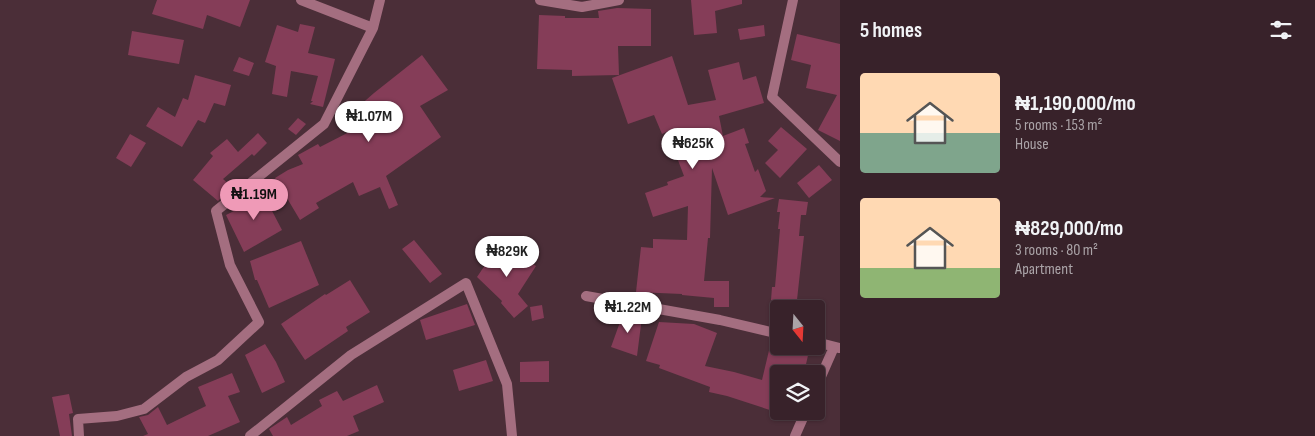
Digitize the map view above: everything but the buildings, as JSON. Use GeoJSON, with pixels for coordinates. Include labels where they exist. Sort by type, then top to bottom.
{"type":"FeatureCollection","features":[{"type":"Feature","properties":{"kind":"street"},"geometry":{"type":"LineString","coordinates":[[302,0],[373,28]]}},
{"type":"Feature","properties":{"kind":"street"},"geometry":{"type":"LineString","coordinates":[[79,436],[78,419],[117,416],[144,409],[186,377],[218,360],[259,322],[230,265],[216,211],[324,124],[373,28],[380,0]]}},
{"type":"Feature","properties":{"kind":"street"},"geometry":{"type":"LineString","coordinates":[[540,0],[582,7],[619,0]]}},
{"type":"Feature","properties":{"kind":"street"},"geometry":{"type":"LineString","coordinates":[[792,0],[772,97],[840,162]]}},
{"type":"Feature","properties":{"kind":"street"},"geometry":{"type":"LineString","coordinates":[[250,436],[351,355],[466,283],[507,384],[512,436]]}},
{"type":"Feature","properties":{"kind":"street"},"geometry":{"type":"LineString","coordinates":[[586,296],[720,320],[770,332]]}},
{"type":"Feature","properties":{"kind":"street"},"geometry":{"type":"LineString","coordinates":[[825,371],[837,348]]}},
{"type":"Feature","properties":{"kind":"street"},"geometry":{"type":"LineString","coordinates":[[795,436],[802,420]]}}]}
